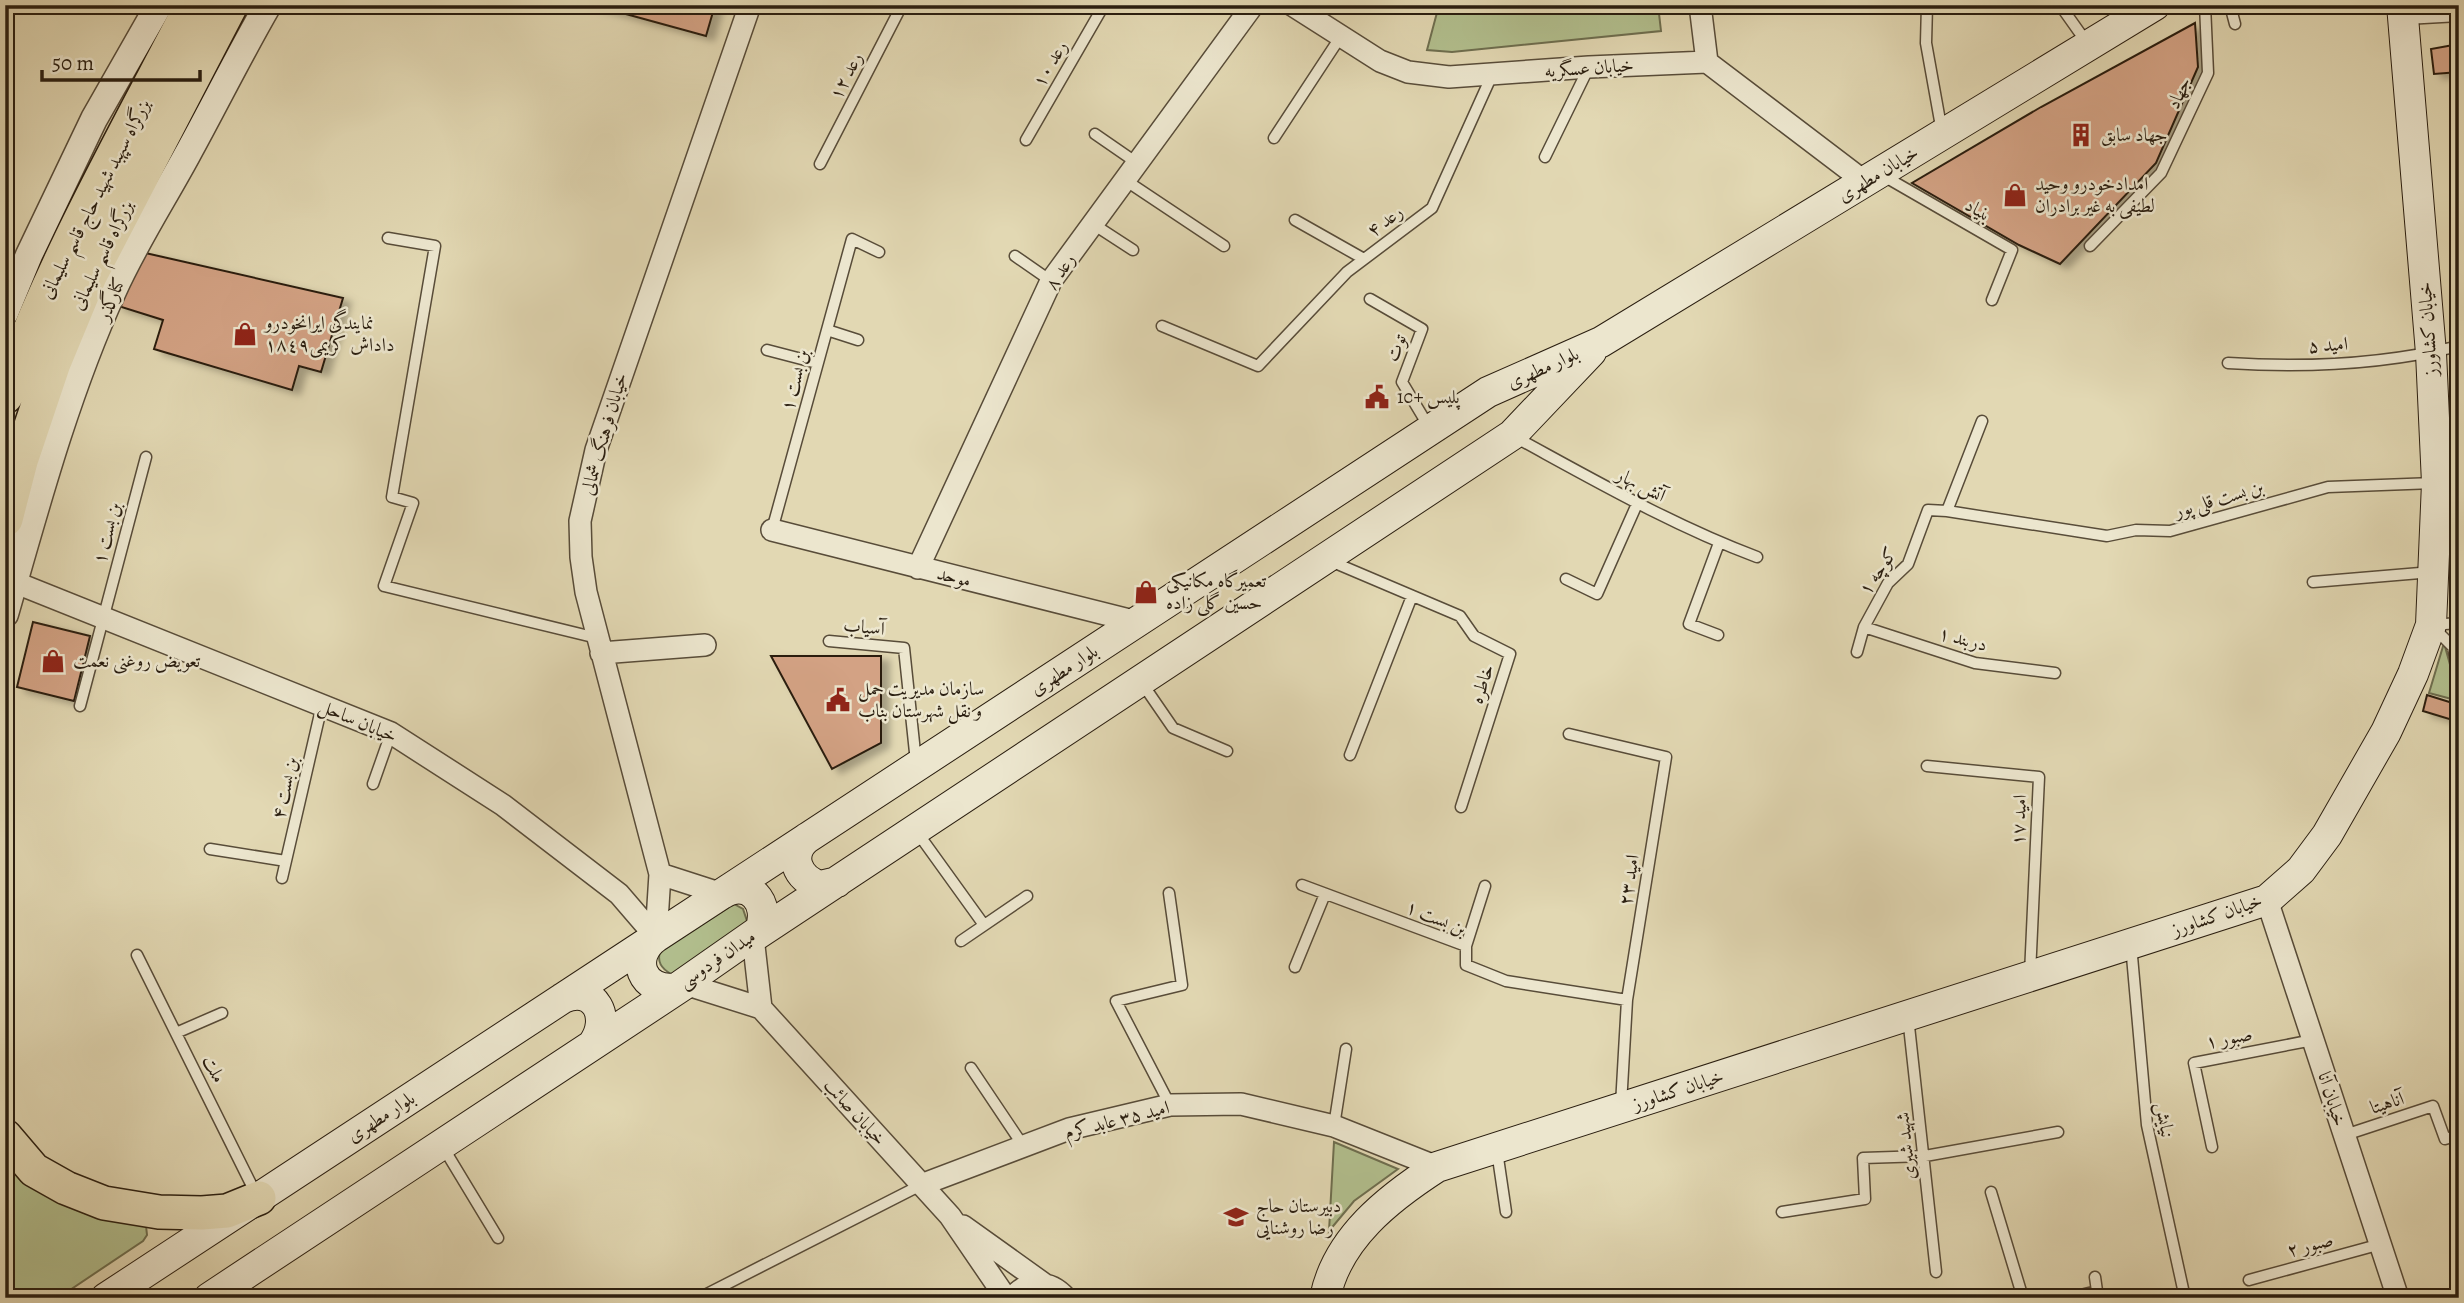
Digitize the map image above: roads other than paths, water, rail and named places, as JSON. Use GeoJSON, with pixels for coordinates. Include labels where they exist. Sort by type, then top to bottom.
{"type":"FeatureCollection","features":[{"type":"Feature","properties":{"kind":"highway","name":"بزرگراه سپهبد شهید حاج قاسم سلیمانی"},"geometry":{"type":"LineString","coordinates":[[5,396],[61,259],[193,5]]}},
{"type":"Feature","properties":{"kind":"highway","name":"بزرگراه قاسم سلیمانی"},"geometry":{"type":"LineString","coordinates":[[7,510],[53,363],[89,276],[230,5]]}},
{"type":"Feature","properties":{"kind":"main road","name":"خیابان مطهری"},"geometry":{"type":"LineString","coordinates":[[1601,342],[2155,5]]}},
{"type":"Feature","properties":{"kind":"main road","name":"خیابان کشاورز"},"geometry":{"type":"LineString","coordinates":[[1325,1298],[1338,1260],[1362,1227],[1394,1197],[1437,1167],[2267,900],[2301,870],[2327,835],[2386,732],[2413,674],[2445,624],[2434,572],[2445,350],[2402,12]]}},
{"type":"Feature","properties":{"kind":"main road","name":"بلوار مطهری"},"geometry":{"type":"LineString","coordinates":[[722,894],[1488,392],[1601,342]]}},
{"type":"Feature","properties":{"kind":"main road","name":"بلوار مطهری"},"geometry":{"type":"LineString","coordinates":[[753,937],[1501,443],[1601,342]]}},
{"type":"Feature","properties":{"kind":"main road"},"geometry":{"type":"LineString","coordinates":[[1462,409],[1479,404],[1487,407],[1500,420],[1501,443]]}},
{"type":"Feature","properties":{"kind":"main road"},"geometry":{"type":"LineString","coordinates":[[807,838],[796,852],[798,870],[804,878],[820,886],[837,882]]}},
{"type":"Feature","properties":{"kind":"main road","name":"میدان فردوسی"},"geometry":{"type":"LineString","coordinates":[[740,888],[756,896],[764,913],[760,930],[685,984],[668,989],[659,988],[645,977],[641,969],[642,951],[647,943],[722,894],[740,888]]}},
{"type":"Feature","properties":{"kind":"main road","name":"بلوار مطهری"},"geometry":{"type":"LineString","coordinates":[[106,1298],[656,937]]}},
{"type":"Feature","properties":{"kind":"main road"},"geometry":{"type":"LineString","coordinates":[[213,1297],[685,984]]}},
{"type":"Feature","properties":{"kind":"main road"},"geometry":{"type":"LineString","coordinates":[[563,998],[570,995],[588,998],[600,1011],[602,1030],[593,1044]]}},
{"type":"Feature","properties":{"kind":"main road"},"geometry":{"type":"LineString","coordinates":[[5,1136],[34,1170],[66,1188],[104,1203],[159,1212],[202,1213],[227,1211],[259,1198]]}},
{"type":"Feature","properties":{"kind":"street"},"geometry":{"type":"LineString","coordinates":[[5,313],[89,130],[159,5]]}},
{"type":"Feature","properties":{"kind":"street","name":"کنارگذر"},"geometry":{"type":"LineString","coordinates":[[5,614],[51,459],[80,373],[113,292],[145,225],[186,158],[268,5]]}},
{"type":"Feature","properties":{"kind":"street","name":"خیابان فرهنگ شمالی"},"geometry":{"type":"LineString","coordinates":[[656,937],[660,874],[586,592],[580,521],[596,450],[750,5]]}},
{"type":"Feature","properties":{"kind":"street","name":"رعد ۸"},"geometry":{"type":"LineString","coordinates":[[918,568],[1051,281],[1253,5]]}},
{"type":"Feature","properties":{"kind":"street"},"geometry":{"type":"LineString","coordinates":[[1700,5],[1707,62],[1872,177]]}},
{"type":"Feature","properties":{"kind":"street","name":"خیابان عسگریه"},"geometry":{"type":"LineString","coordinates":[[1302,8],[1380,61],[1408,72],[1449,77],[1707,62]]}},
{"type":"Feature","properties":{"kind":"street"},"geometry":{"type":"LineString","coordinates":[[7,510],[15,582]]}},
{"type":"Feature","properties":{"kind":"street","name":"موحد"},"geometry":{"type":"LineString","coordinates":[[772,530],[1138,622]]}},
{"type":"Feature","properties":{"kind":"street","name":"خیابان ساحل"},"geometry":{"type":"LineString","coordinates":[[15,582],[391,733],[503,805],[619,894],[656,937]]}},
{"type":"Feature","properties":{"kind":"street"},"geometry":{"type":"LineString","coordinates":[[599,645],[705,645]]}},
{"type":"Feature","properties":{"kind":"street"},"geometry":{"type":"LineString","coordinates":[[660,874],[722,894]]}},
{"type":"Feature","properties":{"kind":"street","name":"خیابان آنا"},"geometry":{"type":"LineString","coordinates":[[2267,900],[2398,1298]]}},
{"type":"Feature","properties":{"kind":"street"},"geometry":{"type":"LineString","coordinates":[[685,984],[761,1008],[753,937]]}},
{"type":"Feature","properties":{"kind":"street","name":"خیابان صائب"},"geometry":{"type":"LineString","coordinates":[[761,1008],[950,1216],[1006,1298]]}},
{"type":"Feature","properties":{"kind":"street","name":"امید ۳۵ عابد کرم"},"geometry":{"type":"LineString","coordinates":[[921,1185],[1069,1129],[1170,1105],[1241,1104],[1334,1126],[1437,1167]]}},
{"type":"Feature","properties":{"kind":"street","name":"خیابان صائب"},"geometry":{"type":"LineString","coordinates":[[950,1216],[1056,1291],[1081,1298]]}},
{"type":"Feature","properties":{"kind":"street"},"geometry":{"type":"LineString","coordinates":[[1013,1298],[1027,1286],[1056,1291]]}},
{"type":"Feature","properties":{"kind":"lane","name":"رعد ۱۲"},"geometry":{"type":"LineString","coordinates":[[820,164],[902,5]]}},
{"type":"Feature","properties":{"kind":"lane","name":"رعد ۱۰"},"geometry":{"type":"LineString","coordinates":[[1026,140],[1104,5]]}},
{"type":"Feature","properties":{"kind":"lane"},"geometry":{"type":"LineString","coordinates":[[1927,5],[1926,43],[1943,135]]}},
{"type":"Feature","properties":{"kind":"lane"},"geometry":{"type":"LineString","coordinates":[[2060,5],[2089,45]]}},
{"type":"Feature","properties":{"kind":"lane","name":"جهاد"},"geometry":{"type":"LineString","coordinates":[[2090,246],[2161,173],[2208,73],[2205,5]]}},
{"type":"Feature","properties":{"kind":"lane"},"geometry":{"type":"LineString","coordinates":[[2230,5],[2235,24]]}},
{"type":"Feature","properties":{"kind":"lane"},"geometry":{"type":"LineString","coordinates":[[2402,12],[2459,16]]}},
{"type":"Feature","properties":{"kind":"lane"},"geometry":{"type":"LineString","coordinates":[[1274,138],[1340,36]]}},
{"type":"Feature","properties":{"kind":"lane"},"geometry":{"type":"LineString","coordinates":[[1545,157],[1590,67]]}},
{"type":"Feature","properties":{"kind":"lane","name":"رعد ۴"},"geometry":{"type":"LineString","coordinates":[[1162,326],[1258,366],[1347,272],[1432,208],[1492,75]]}},
{"type":"Feature","properties":{"kind":"lane"},"geometry":{"type":"LineString","coordinates":[[1095,134],[1131,171],[1224,246]]}},
{"type":"Feature","properties":{"kind":"lane","name":"بنیاد"},"geometry":{"type":"LineString","coordinates":[[1872,177],[2012,250],[1992,300]]}},
{"type":"Feature","properties":{"kind":"lane"},"geometry":{"type":"LineString","coordinates":[[1295,220],[1364,259]]}},
{"type":"Feature","properties":{"kind":"lane"},"geometry":{"type":"LineString","coordinates":[[1093,224],[1133,250]]}},
{"type":"Feature","properties":{"kind":"lane"},"geometry":{"type":"LineString","coordinates":[[388,238],[435,246],[392,497],[413,503],[384,586],[599,645]]}},
{"type":"Feature","properties":{"kind":"lane","name":"بن بست ۱"},"geometry":{"type":"LineString","coordinates":[[772,530],[852,239],[879,252]]}},
{"type":"Feature","properties":{"kind":"lane"},"geometry":{"type":"LineString","coordinates":[[1015,256],[1051,281]]}},
{"type":"Feature","properties":{"kind":"lane","name":"توت"},"geometry":{"type":"LineString","coordinates":[[1370,299],[1422,329],[1402,382],[1431,429]]}},
{"type":"Feature","properties":{"kind":"lane"},"geometry":{"type":"LineString","coordinates":[[827,330],[858,340]]}},
{"type":"Feature","properties":{"kind":"lane"},"geometry":{"type":"LineString","coordinates":[[766,350],[817,363]]}},
{"type":"Feature","properties":{"kind":"lane","name":"امید ۵"},"geometry":{"type":"LineString","coordinates":[[2228,363],[2280,366],[2445,350]]}},
{"type":"Feature","properties":{"kind":"lane"},"geometry":{"type":"LineString","coordinates":[[1947,511],[1982,421]]}},
{"type":"Feature","properties":{"kind":"lane","name":"آتش بهار"},"geometry":{"type":"LineString","coordinates":[[1501,443],[1718,542],[1757,557]]}},
{"type":"Feature","properties":{"kind":"lane","name":"بن بست ۱"},"geometry":{"type":"LineString","coordinates":[[80,706],[146,457]]}},
{"type":"Feature","properties":{"kind":"lane","name":"بن بست قلی پور"},"geometry":{"type":"LineString","coordinates":[[1928,510],[2107,536],[2136,530],[2171,531],[2328,486],[2437,483]]}},
{"type":"Feature","properties":{"kind":"lane"},"geometry":{"type":"LineString","coordinates":[[1566,579],[1597,594],[1637,504]]}},
{"type":"Feature","properties":{"kind":"lane","name":"کوچه ۱"},"geometry":{"type":"LineString","coordinates":[[1857,652],[1864,627],[1888,583],[1908,564],[1928,510]]}},
{"type":"Feature","properties":{"kind":"lane"},"geometry":{"type":"LineString","coordinates":[[1718,542],[1689,624],[1718,635]]}},
{"type":"Feature","properties":{"kind":"lane","name":"خاطره"},"geometry":{"type":"LineString","coordinates":[[1325,559],[1460,616],[1474,636],[1510,654],[1461,807]]}},
{"type":"Feature","properties":{"kind":"lane"},"geometry":{"type":"LineString","coordinates":[[2313,582],[2434,572]]}},
{"type":"Feature","properties":{"kind":"lane"},"geometry":{"type":"LineString","coordinates":[[1350,755],[1412,596]]}},
{"type":"Feature","properties":{"kind":"lane"},"geometry":{"type":"LineString","coordinates":[[2445,624],[2459,678]]}},
{"type":"Feature","properties":{"kind":"lane","name":"دربند ۱"},"geometry":{"type":"LineString","coordinates":[[1864,627],[1975,663],[2055,673]]}},
{"type":"Feature","properties":{"kind":"lane","name":"آسیاب"},"geometry":{"type":"LineString","coordinates":[[829,641],[904,648],[917,766]]}},
{"type":"Feature","properties":{"kind":"lane"},"geometry":{"type":"LineString","coordinates":[[1141,681],[1173,728],[1227,751]]}},
{"type":"Feature","properties":{"kind":"lane","name":"بن بست ۴"},"geometry":{"type":"LineString","coordinates":[[282,878],[322,705]]}},
{"type":"Feature","properties":{"kind":"lane"},"geometry":{"type":"LineString","coordinates":[[373,784],[391,733]]}},
{"type":"Feature","properties":{"kind":"lane","name":"امید ۲۳"},"geometry":{"type":"LineString","coordinates":[[1569,734],[1666,757],[1627,1000],[1621,1108]]}},
{"type":"Feature","properties":{"kind":"lane","name":"امید ۱۷"},"geometry":{"type":"LineString","coordinates":[[1927,766],[2039,777],[2030,976]]}},
{"type":"Feature","properties":{"kind":"lane"},"geometry":{"type":"LineString","coordinates":[[916,829],[984,925]]}},
{"type":"Feature","properties":{"kind":"lane"},"geometry":{"type":"LineString","coordinates":[[210,849],[286,861]]}},
{"type":"Feature","properties":{"kind":"lane","name":"بن بست ۱"},"geometry":{"type":"LineString","coordinates":[[1302,886],[1466,946],[1466,965],[1506,981],[1627,1000]]}},
{"type":"Feature","properties":{"kind":"lane"},"geometry":{"type":"LineString","coordinates":[[1466,946],[1485,886]]}},
{"type":"Feature","properties":{"kind":"lane"},"geometry":{"type":"LineString","coordinates":[[1169,893],[1182,985],[1115,1002],[1170,1105]]}},
{"type":"Feature","properties":{"kind":"lane"},"geometry":{"type":"LineString","coordinates":[[1295,967],[1325,894]]}},
{"type":"Feature","properties":{"kind":"lane"},"geometry":{"type":"LineString","coordinates":[[961,941],[1027,896]]}},
{"type":"Feature","properties":{"kind":"lane","name":"نیایش"},"geometry":{"type":"LineString","coordinates":[[2131,944],[2147,1125],[2185,1298]]}},
{"type":"Feature","properties":{"kind":"lane","name":"ملت"},"geometry":{"type":"LineString","coordinates":[[137,955],[259,1198]]}},
{"type":"Feature","properties":{"kind":"lane"},"geometry":{"type":"LineString","coordinates":[[176,1033],[222,1013]]}},
{"type":"Feature","properties":{"kind":"lane","name":"شهید شیری"},"geometry":{"type":"LineString","coordinates":[[1908,1016],[1936,1272]]}},
{"type":"Feature","properties":{"kind":"lane","name":"صبور ۱"},"geometry":{"type":"LineString","coordinates":[[2212,1147],[2194,1063],[2313,1040]]}},
{"type":"Feature","properties":{"kind":"lane"},"geometry":{"type":"LineString","coordinates":[[1334,1126],[1346,1049]]}},
{"type":"Feature","properties":{"kind":"lane"},"geometry":{"type":"LineString","coordinates":[[971,1068],[1024,1147]]}},
{"type":"Feature","properties":{"kind":"lane","name":"آناهیتا"},"geometry":{"type":"LineString","coordinates":[[2344,1135],[2433,1106],[2445,1139],[2459,1135]]}},
{"type":"Feature","properties":{"kind":"lane"},"geometry":{"type":"LineString","coordinates":[[1782,1212],[1866,1199],[1863,1158],[1925,1156],[2058,1132]]}},
{"type":"Feature","properties":{"kind":"lane"},"geometry":{"type":"LineString","coordinates":[[441,1144],[498,1238]]}},
{"type":"Feature","properties":{"kind":"lane"},"geometry":{"type":"LineString","coordinates":[[1497,1148],[1506,1212]]}},
{"type":"Feature","properties":{"kind":"lane"},"geometry":{"type":"LineString","coordinates":[[699,1298],[921,1185]]}},
{"type":"Feature","properties":{"kind":"lane"},"geometry":{"type":"LineString","coordinates":[[1991,1192],[2023,1298]]}},
{"type":"Feature","properties":{"kind":"lane","name":"صبور ۲"},"geometry":{"type":"LineString","coordinates":[[2249,1280],[2381,1244]]}},
{"type":"Feature","properties":{"kind":"lane"},"geometry":{"type":"LineString","coordinates":[[2068,1298],[2097,1292],[2095,1278]]}},
{"type":"Feature","properties":{"kind":"place","name":"جهاد سابق"},"geometry":{"type":"Point","coordinates":[2081,135]}},
{"type":"Feature","properties":{"kind":"place","name":"امدادخودرو وحید لطیفی به غیر برادران"},"geometry":{"type":"Point","coordinates":[2015,195]}},
{"type":"Feature","properties":{"kind":"place","name":"نمایندگی ایرانخودرو داداش کریمی١٨٤٩"},"geometry":{"type":"Point","coordinates":[245,334]}},
{"type":"Feature","properties":{"kind":"place","name":"پلیس +10"},"geometry":{"type":"Point","coordinates":[1377,397]}},
{"type":"Feature","properties":{"kind":"place","name":"تعمیرگاه مکانیکی حسین گلی زاده"},"geometry":{"type":"Point","coordinates":[1146,592]}},
{"type":"Feature","properties":{"kind":"place","name":"تعویض روغنی نعمت"},"geometry":{"type":"Point","coordinates":[53,661]}},
{"type":"Feature","properties":{"kind":"place","name":"سازمان مدیریت حمل و نقل شهرستان بناب"},"geometry":{"type":"Point","coordinates":[838,700]}},
{"type":"Feature","properties":{"kind":"place","name":"دبیرستان حاج رضا روشنایی"},"geometry":{"type":"Point","coordinates":[1236,1217]}}]}
